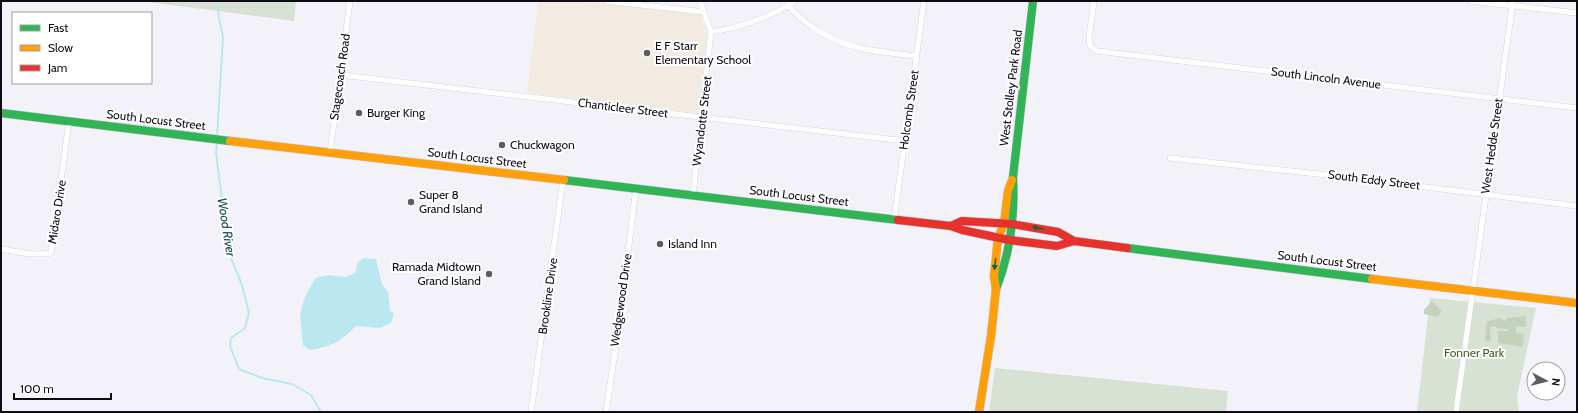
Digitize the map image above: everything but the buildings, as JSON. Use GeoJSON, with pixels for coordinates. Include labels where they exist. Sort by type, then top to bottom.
{"type":"FeatureCollection","features":[{"type":"Feature","properties":{"kind":"main road","name":"West Stolley Park Road"},"geometry":{"type":"LineString","coordinates":[[996,289],[1002,277],[1009,240],[1008,224],[1014,191],[1013,177],[1033,1]]}},
{"type":"Feature","properties":{"kind":"main road","name":"South Locust Street"},"geometry":{"type":"LineString","coordinates":[[1,113],[951,226],[998,238],[1057,246],[1074,241]]}},
{"type":"Feature","properties":{"kind":"main road","name":"South Locust Street"},"geometry":{"type":"LineString","coordinates":[[951,226],[962,221],[1008,224],[1058,232],[1074,241],[1576,303]]}},
{"type":"Feature","properties":{"kind":"main road","name":"West Stolley Park Road"},"geometry":{"type":"LineString","coordinates":[[996,289],[994,277],[998,238],[1008,224]]}},
{"type":"Feature","properties":{"kind":"main road"},"geometry":{"type":"LineString","coordinates":[[979,412],[991,336],[996,289]]}},
{"type":"Feature","properties":{"kind":"street","name":"Stagecoach Road"},"geometry":{"type":"LineString","coordinates":[[330,153],[350,1]]}},
{"type":"Feature","properties":{"kind":"street"},"geometry":{"type":"LineString","coordinates":[[606,1],[704,12]]}},
{"type":"Feature","properties":{"kind":"street","name":"Wyandotte Street"},"geometry":{"type":"LineString","coordinates":[[693,196],[711,32],[700,1]]}},
{"type":"Feature","properties":{"kind":"street"},"geometry":{"type":"LineString","coordinates":[[711,32],[736,28],[779,12],[795,1]]}},
{"type":"Feature","properties":{"kind":"street","name":"Holcomb Street"},"geometry":{"type":"LineString","coordinates":[[894,220],[924,1]]}},
{"type":"Feature","properties":{"kind":"street","name":"South Lincoln Avenue"},"geometry":{"type":"LineString","coordinates":[[1094,1],[1090,31],[1090,46],[1097,51],[1577,108]]}},
{"type":"Feature","properties":{"kind":"street"},"geometry":{"type":"LineString","coordinates":[[1470,1],[1513,3],[1577,12]]}},
{"type":"Feature","properties":{"kind":"street","name":"West Hedde Street"},"geometry":{"type":"LineString","coordinates":[[1456,412],[1513,3]]}},
{"type":"Feature","properties":{"kind":"street"},"geometry":{"type":"LineString","coordinates":[[788,5],[794,12],[811,25],[835,40],[861,48],[916,56]]}},
{"type":"Feature","properties":{"kind":"street","name":"Chanticleer Street"},"geometry":{"type":"LineString","coordinates":[[341,75],[905,141]]}},
{"type":"Feature","properties":{"kind":"street","name":"Midaro Drive"},"geometry":{"type":"LineString","coordinates":[[1,249],[40,255],[50,253],[69,122]]}},
{"type":"Feature","properties":{"kind":"street","name":"South Eddy Street"},"geometry":{"type":"LineString","coordinates":[[1170,158],[1346,177],[1577,206]]}},
{"type":"Feature","properties":{"kind":"street","name":"Brookline Drive"},"geometry":{"type":"LineString","coordinates":[[531,412],[563,180]]}},
{"type":"Feature","properties":{"kind":"street","name":"Wedgewood Drive"},"geometry":{"type":"LineString","coordinates":[[606,412],[619,324],[636,188]]}},
{"type":"Feature","properties":{"kind":"street"},"geometry":{"type":"LineString","coordinates":[[1576,303],[1577,294]]}},
{"type":"Feature","properties":{"kind":"shaded area"},"geometry":{"type":"Polygon","coordinates":[[[538,1],[575,1],[701,14],[707,36],[698,113],[527,93],[538,1]]]}},
{"type":"Feature","properties":{"kind":"green space"},"geometry":{"type":"Polygon","coordinates":[[[140,1],[296,1],[294,21],[140,1]]]}},
{"type":"Feature","properties":{"kind":"green space","name":"Fonner Park"},"geometry":{"type":"Polygon","coordinates":[[[1430,298],[1536,308],[1517,396],[1519,412],[1417,412],[1430,298]]]}},
{"type":"Feature","properties":{"kind":"green space"},"geometry":{"type":"Polygon","coordinates":[[[1432,301],[1442,311],[1437,317],[1424,314],[1424,310],[1432,301]]]}},
{"type":"Feature","properties":{"kind":"green space"},"geometry":{"type":"Polygon","coordinates":[[[1526,316],[1526,327],[1516,326],[1516,333],[1524,334],[1523,347],[1498,343],[1498,331],[1508,331],[1508,329],[1497,328],[1495,326],[1490,327],[1491,341],[1485,341],[1487,321],[1501,318],[1502,320],[1506,321],[1507,318],[1526,316]]]}},
{"type":"Feature","properties":{"kind":"green space"},"geometry":{"type":"Polygon","coordinates":[[[995,368],[1228,391],[1226,412],[989,412],[995,368]]]}},
{"type":"Feature","properties":{"kind":"water"},"geometry":{"type":"Polygon","coordinates":[[[364,258],[376,259],[382,284],[388,292],[390,310],[394,314],[391,323],[379,328],[356,326],[340,340],[325,347],[310,350],[303,345],[300,316],[303,302],[309,289],[316,278],[328,275],[346,277],[355,273],[358,262],[364,258]]]}},
{"type":"Feature","properties":{"kind":"waterway","name":"Wood River"},"geometry":{"type":"LineString","coordinates":[[216,1],[223,38],[217,137]]}},
{"type":"Feature","properties":{"kind":"waterway","name":"Wood River"},"geometry":{"type":"LineString","coordinates":[[217,141],[216,153],[229,253],[242,285],[249,313],[245,328],[231,338],[230,346],[239,369],[262,378],[292,384],[311,395],[321,412]]}},
{"type":"Feature","properties":{"kind":"traffic: fast"},"geometry":{"type":"LineString","coordinates":[[996,289],[1005,262],[1012,220],[1013,177],[1033,1]]}},
{"type":"Feature","properties":{"kind":"traffic: fast"},"geometry":{"type":"LineString","coordinates":[[1,113],[230,141]]}},
{"type":"Feature","properties":{"kind":"traffic: fast"},"geometry":{"type":"LineString","coordinates":[[564,180],[898,220]]}},
{"type":"Feature","properties":{"kind":"traffic: fast"},"geometry":{"type":"LineString","coordinates":[[1127,248],[1372,279]]}},
{"type":"Feature","properties":{"kind":"traffic: slow"},"geometry":{"type":"LineString","coordinates":[[230,141],[564,180]]}},
{"type":"Feature","properties":{"kind":"traffic: slow"},"geometry":{"type":"LineString","coordinates":[[979,412],[991,336],[996,289],[994,277],[998,238],[1004,224],[1008,191],[1012,180]]}},
{"type":"Feature","properties":{"kind":"traffic: slow"},"geometry":{"type":"LineString","coordinates":[[1372,279],[1577,303]]}},
{"type":"Feature","properties":{"kind":"traffic: jam"},"geometry":{"type":"LineString","coordinates":[[898,220],[951,226],[962,230],[1009,240],[1057,246],[1074,241]]}},
{"type":"Feature","properties":{"kind":"traffic: jam"},"geometry":{"type":"LineString","coordinates":[[951,226],[962,221],[1012,224],[1058,232],[1074,241],[1127,248]]}},
{"type":"Feature","properties":{"kind":"place","name":"E F Starr Elementary School"},"geometry":{"type":"Point","coordinates":[647,53]}},
{"type":"Feature","properties":{"kind":"place","name":"Burger King"},"geometry":{"type":"Point","coordinates":[359,113]}},
{"type":"Feature","properties":{"kind":"place","name":"Chuckwagon"},"geometry":{"type":"Point","coordinates":[502,145]}},
{"type":"Feature","properties":{"kind":"place","name":"Super 8 Grand Island"},"geometry":{"type":"Point","coordinates":[411,202]}},
{"type":"Feature","properties":{"kind":"place","name":"Island Inn"},"geometry":{"type":"Point","coordinates":[660,244]}},
{"type":"Feature","properties":{"kind":"place","name":"Ramada Midtown Grand Island"},"geometry":{"type":"Point","coordinates":[489,274]}}]}
